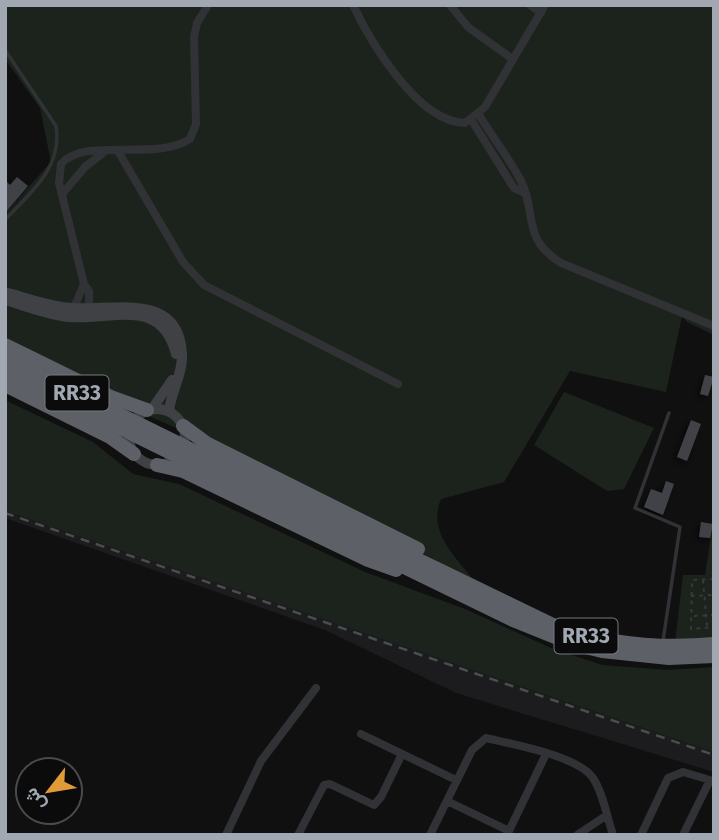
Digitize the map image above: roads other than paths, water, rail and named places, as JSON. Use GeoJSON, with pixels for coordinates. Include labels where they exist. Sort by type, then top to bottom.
{"type":"FeatureCollection","features":[{"type":"Feature","properties":{"kind":"highway"},"geometry":{"type":"LineString","coordinates":[[5,345],[111,397],[149,410]]}},
{"type":"Feature","properties":{"kind":"highway","name":"RR33"},"geometry":{"type":"LineString","coordinates":[[5,358],[354,535],[513,620],[595,649],[669,658],[714,656]]}},
{"type":"Feature","properties":{"kind":"highway","name":"RR33"},"geometry":{"type":"LineString","coordinates":[[5,372],[354,535],[469,582],[514,607],[582,635],[662,647],[714,644]]}},
{"type":"Feature","properties":{"kind":"highway"},"geometry":{"type":"LineString","coordinates":[[5,385],[110,437],[134,454]]}},
{"type":"Feature","properties":{"kind":"highway"},"geometry":{"type":"LineString","coordinates":[[183,426],[206,443],[369,522],[448,566],[469,582]]}},
{"type":"Feature","properties":{"kind":"highway"},"geometry":{"type":"LineString","coordinates":[[157,465],[183,471],[368,560],[447,587]]}},
{"type":"Feature","properties":{"kind":"street"},"geometry":{"type":"LineString","coordinates":[[89,312],[89,291],[83,284],[58,173],[65,159],[87,149],[104,152],[170,147],[184,143],[195,132],[194,37],[197,23],[208,5]]}},
{"type":"Feature","properties":{"kind":"street"},"geometry":{"type":"LineString","coordinates":[[353,5],[390,66],[419,100],[459,123],[475,118],[543,9],[530,5]]}},
{"type":"Feature","properties":{"kind":"street"},"geometry":{"type":"LineString","coordinates":[[450,5],[468,27],[511,58]]}},
{"type":"Feature","properties":{"kind":"street"},"geometry":{"type":"LineString","coordinates":[[475,118],[514,188],[523,192],[533,232],[542,250],[714,326]]}},
{"type":"Feature","properties":{"kind":"street"},"geometry":{"type":"LineString","coordinates":[[118,151],[183,262],[204,285],[398,384]]}},
{"type":"Feature","properties":{"kind":"street"},"geometry":{"type":"LineString","coordinates":[[63,193],[85,167],[104,152]]}},
{"type":"Feature","properties":{"kind":"street"},"geometry":{"type":"LineString","coordinates":[[72,313],[83,284]]}},
{"type":"Feature","properties":{"kind":"street"},"geometry":{"type":"LineString","coordinates":[[5,292],[72,313]]}},
{"type":"Feature","properties":{"kind":"street"},"geometry":{"type":"LineString","coordinates":[[5,300],[72,313],[145,308],[169,323],[179,341],[182,359],[169,411]]}},
{"type":"Feature","properties":{"kind":"street"},"geometry":{"type":"LineString","coordinates":[[89,312],[142,316],[156,322],[167,333],[175,350],[176,368],[167,391],[131,424],[129,445],[134,454],[149,464],[166,464],[181,452],[185,435],[183,426],[169,411],[149,410]]}},
{"type":"Feature","properties":{"kind":"street"},"geometry":{"type":"LineString","coordinates":[[226,835],[261,761],[316,688]]}},
{"type":"Feature","properties":{"kind":"street"},"geometry":{"type":"LineString","coordinates":[[361,734],[456,780]]}},
{"type":"Feature","properties":{"kind":"street"},"geometry":{"type":"LineString","coordinates":[[430,835],[472,750],[486,738],[547,754],[586,769],[596,783],[613,835]]}},
{"type":"Feature","properties":{"kind":"street"},"geometry":{"type":"LineString","coordinates":[[298,835],[324,785],[330,784],[373,805],[381,797],[402,754]]}},
{"type":"Feature","properties":{"kind":"street"},"geometry":{"type":"LineString","coordinates":[[447,802],[508,833],[547,754]]}},
{"type":"Feature","properties":{"kind":"street"},"geometry":{"type":"LineString","coordinates":[[641,835],[673,774],[682,772],[712,781],[683,835]]}},
{"type":"Feature","properties":{"kind":"street"},"geometry":{"type":"LineString","coordinates":[[577,835],[607,815]]}},
{"type":"Feature","properties":{"kind":"lane"},"geometry":{"type":"LineString","coordinates":[[5,50],[56,125],[58,137],[51,169],[5,220]]}},
{"type":"Feature","properties":{"kind":"lane"},"geometry":{"type":"LineString","coordinates":[[662,647],[680,526],[635,509],[669,413]]}},
{"type":"Feature","properties":{"kind":"railway"},"geometry":{"type":"LineString","coordinates":[[5,513],[714,755]]}}]}
